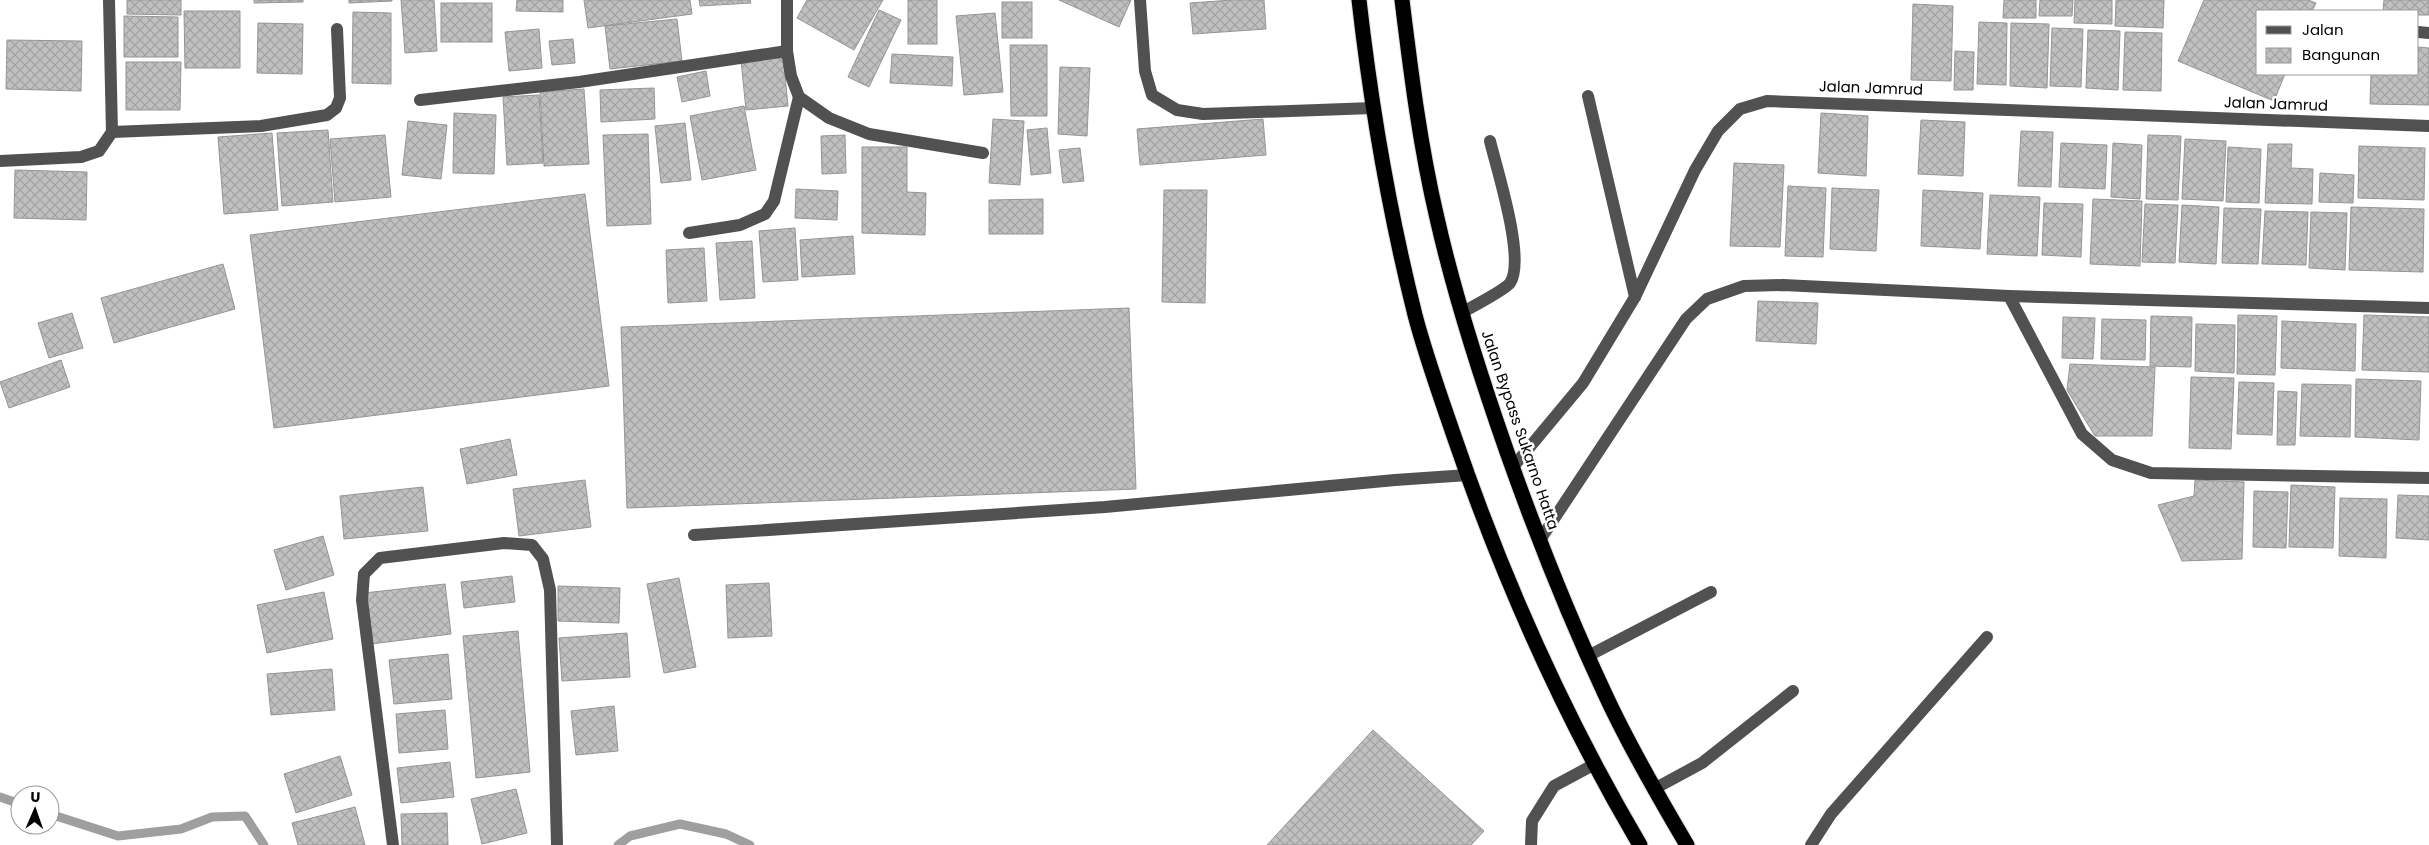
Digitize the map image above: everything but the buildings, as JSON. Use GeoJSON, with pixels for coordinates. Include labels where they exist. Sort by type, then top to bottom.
{"type":"FeatureCollection","features":[{"type":"Feature","properties":{"kind":"highway"},"geometry":{"type":"LineString","coordinates":[[1359,0],[1372,108],[1390,203],[1416,316],[1468,475],[1528,626],[1595,764],[1640,845]]}},
{"type":"Feature","properties":{"kind":"highway","name":"Jalan Bypass Sukarno Hatta"},"geometry":{"type":"LineString","coordinates":[[1402,0],[1423,154],[1461,313],[1513,467],[1540,540],[1588,656],[1606,696],[1654,789],[1687,845]]}},
{"type":"Feature","properties":{"kind":"street"},"geometry":{"type":"LineString","coordinates":[[0,161],[81,157],[99,151],[112,132],[109,0]]}},
{"type":"Feature","properties":{"kind":"street"},"geometry":{"type":"LineString","coordinates":[[787,0],[787,51],[791,76],[799,97],[829,118],[869,134],[983,153]]}},
{"type":"Feature","properties":{"kind":"street"},"geometry":{"type":"LineString","coordinates":[[1140,0],[1145,71],[1152,95],[1177,110],[1203,114],[1372,108]]}},
{"type":"Feature","properties":{"kind":"street"},"geometry":{"type":"LineString","coordinates":[[112,132],[261,126],[327,115],[336,108],[340,98],[337,30]]}},
{"type":"Feature","properties":{"kind":"street"},"geometry":{"type":"LineString","coordinates":[[420,100],[580,82],[787,51]]}},
{"type":"Feature","properties":{"kind":"street"},"geometry":{"type":"LineString","coordinates":[[1588,96],[1635,297]]}},
{"type":"Feature","properties":{"kind":"street"},"geometry":{"type":"LineString","coordinates":[[688,232],[740,225],[764,214],[774,201],[799,97]]}},
{"type":"Feature","properties":{"kind":"street","name":"Jalan Jamrud"},"geometry":{"type":"LineString","coordinates":[[1513,467],[1583,383],[1635,297],[1695,170],[1718,131],[1740,109],[1767,101],[2429,126]]}},
{"type":"Feature","properties":{"kind":"street"},"geometry":{"type":"LineString","coordinates":[[1461,313],[1509,284],[1514,271],[1516,250],[1490,141]]}},
{"type":"Feature","properties":{"kind":"street"},"geometry":{"type":"LineString","coordinates":[[1540,540],[1686,319],[1707,299],[1744,286],[1782,285],[2009,296],[2429,308]]}},
{"type":"Feature","properties":{"kind":"street"},"geometry":{"type":"LineString","coordinates":[[2009,296],[2082,434],[2112,460],[2151,473],[2429,478]]}},
{"type":"Feature","properties":{"kind":"street"},"geometry":{"type":"LineString","coordinates":[[694,535],[1104,507],[1468,475]]}},
{"type":"Feature","properties":{"kind":"street"},"geometry":{"type":"LineString","coordinates":[[393,845],[362,600],[364,574],[380,558],[504,543],[532,545],[542,559],[550,590],[557,844]]}},
{"type":"Feature","properties":{"kind":"street"},"geometry":{"type":"LineString","coordinates":[[1588,656],[1711,592]]}},
{"type":"Feature","properties":{"kind":"street"},"geometry":{"type":"LineString","coordinates":[[1811,845],[1831,814],[1987,637]]}},
{"type":"Feature","properties":{"kind":"street"},"geometry":{"type":"LineString","coordinates":[[1654,789],[1702,762],[1793,690]]}},
{"type":"Feature","properties":{"kind":"street"},"geometry":{"type":"LineString","coordinates":[[1531,845],[1532,821],[1554,786],[1595,764]]}},
{"type":"Feature","properties":{"kind":"waterway"},"geometry":{"type":"LineString","coordinates":[[0,797],[10,800]]}},
{"type":"Feature","properties":{"kind":"waterway"},"geometry":{"type":"LineString","coordinates":[[60,817],[118,836],[181,829],[212,817],[245,816],[264,845]]}},
{"type":"Feature","properties":{"kind":"waterway"},"geometry":{"type":"LineString","coordinates":[[618,845],[630,836],[680,824],[726,834],[750,845]]}}]}
